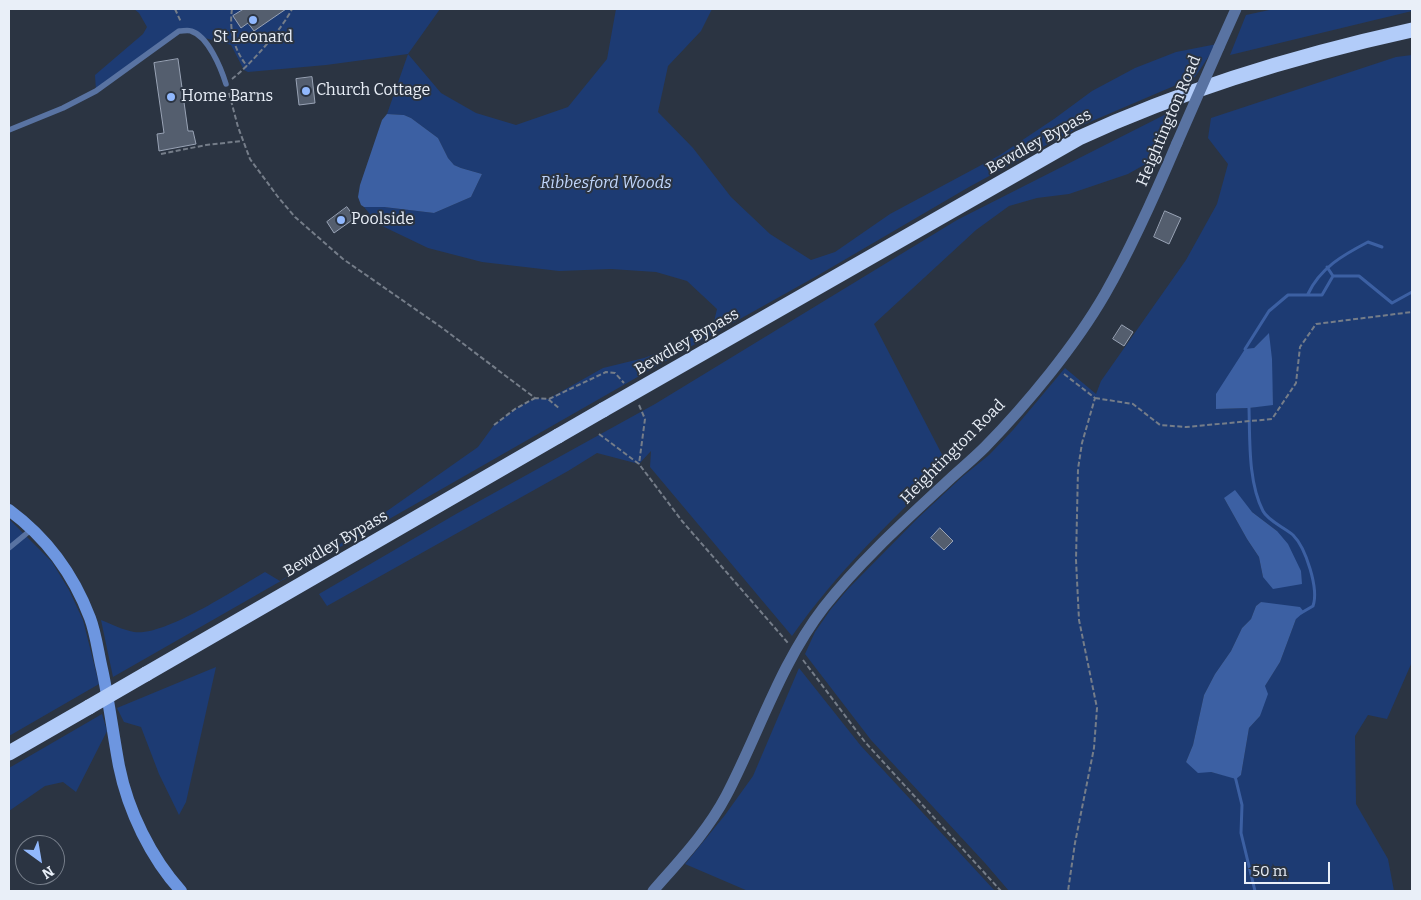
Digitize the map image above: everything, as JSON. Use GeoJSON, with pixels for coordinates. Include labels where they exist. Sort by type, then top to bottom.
{"type":"FeatureCollection","features":[{"type":"Feature","properties":{"kind":"highway","name":"Bewdley Bypass"},"geometry":{"type":"LineString","coordinates":[[9,753],[632,393],[1095,130],[1168,100],[1269,67],[1358,42],[1412,30]]}},
{"type":"Feature","properties":{"kind":"main road"},"geometry":{"type":"LineString","coordinates":[[9,510],[48,544],[71,578],[90,618],[107,693],[119,767],[126,792],[138,825],[158,859],[181,891]]}},
{"type":"Feature","properties":{"kind":"street","name":"Heightington Road"},"geometry":{"type":"LineString","coordinates":[[653,891],[695,842],[725,798],[750,749],[783,674],[814,621],[838,591],[911,516],[984,448],[1017,412],[1082,330],[1105,294],[1144,219],[1236,9]]}},
{"type":"Feature","properties":{"kind":"lane"},"geometry":{"type":"LineString","coordinates":[[9,130],[96,92],[179,31],[190,30],[201,36],[214,57],[226,84]]}},
{"type":"Feature","properties":{"kind":"lane"},"geometry":{"type":"LineString","coordinates":[[9,548],[32,529]]}},
{"type":"Feature","properties":{"kind":"path"},"geometry":{"type":"LineString","coordinates":[[175,9],[182,20],[179,31]]}},
{"type":"Feature","properties":{"kind":"path"},"geometry":{"type":"LineString","coordinates":[[232,9],[233,39],[237,51],[247,66]]}},
{"type":"Feature","properties":{"kind":"path"},"geometry":{"type":"LineString","coordinates":[[292,9],[285,22],[247,66],[226,84],[242,141],[250,159],[278,197],[295,217],[343,259],[441,326],[535,398],[548,399],[606,372],[616,373],[632,393],[645,419],[640,464]]}},
{"type":"Feature","properties":{"kind":"path"},"geometry":{"type":"LineString","coordinates":[[161,154],[206,145],[242,141]]}},
{"type":"Feature","properties":{"kind":"path"},"geometry":{"type":"LineString","coordinates":[[1055,365],[1095,398],[1133,404],[1160,425],[1186,427],[1272,419],[1296,383],[1300,348],[1316,324],[1412,312]]}},
{"type":"Feature","properties":{"kind":"path"},"geometry":{"type":"LineString","coordinates":[[494,425],[515,409],[535,398]]}},
{"type":"Feature","properties":{"kind":"path"},"geometry":{"type":"LineString","coordinates":[[1068,891],[1075,843],[1094,748],[1097,708],[1079,620],[1076,560],[1078,469],[1082,443],[1095,398]]}},
{"type":"Feature","properties":{"kind":"path"},"geometry":{"type":"LineString","coordinates":[[548,399],[560,409]]}},
{"type":"Feature","properties":{"kind":"path"},"geometry":{"type":"LineString","coordinates":[[598,434],[640,464],[682,521],[795,651],[865,742],[1001,891]]}},
{"type":"Feature","properties":{"kind":"green space"},"geometry":{"type":"Polygon","coordinates":[[[134,9],[440,9],[408,54],[326,65],[248,72],[244,70],[231,45],[201,37],[190,30],[179,31],[96,91],[95,75],[143,34],[147,27],[139,13],[134,9]]]}},
{"type":"Feature","properties":{"kind":"green space","name":"Ribbesford Woods"},"geometry":{"type":"Polygon","coordinates":[[[616,9],[712,9],[701,31],[668,66],[658,112],[693,148],[731,197],[770,234],[811,260],[835,252],[890,214],[1000,155],[1092,91],[1135,68],[1176,52],[1217,44],[1195,77],[1085,124],[969,187],[815,277],[113,677],[101,620],[130,631],[147,632],[163,627],[200,610],[265,572],[280,581],[333,549],[478,447],[494,425],[515,409],[535,398],[548,399],[603,368],[644,358],[671,348],[713,326],[717,309],[687,281],[656,272],[611,269],[559,271],[482,262],[428,248],[378,224],[364,207],[384,207],[434,213],[471,197],[482,174],[454,165],[448,158],[438,138],[411,118],[404,115],[387,114],[408,54],[441,93],[476,113],[516,125],[568,107],[607,59],[616,9]]]}},
{"type":"Feature","properties":{"kind":"green space"},"geometry":{"type":"Polygon","coordinates":[[[1274,9],[1412,9],[1412,11],[1230,55],[1246,15],[1274,9]]]}},
{"type":"Feature","properties":{"kind":"green space"},"geometry":{"type":"Polygon","coordinates":[[[1412,55],[1412,662],[1387,719],[1368,715],[1355,736],[1356,804],[1388,859],[1394,891],[1009,891],[871,740],[805,654],[815,632],[848,589],[918,518],[989,455],[1013,430],[1065,368],[1096,394],[1101,381],[1186,260],[1217,204],[1228,164],[1208,138],[1211,118],[1396,57],[1412,55]],[[1269,334],[1254,348],[1216,409],[1249,408],[1273,404],[1269,334]],[[1224,498],[1259,557],[1263,577],[1277,531],[1252,512],[1224,498]],[[1261,602],[1256,606],[1251,619],[1242,628],[1231,651],[1215,674],[1204,695],[1193,745],[1186,762],[1211,772],[1236,778],[1241,775],[1249,728],[1260,716],[1265,686],[1280,662],[1296,619],[1261,602]]]}},
{"type":"Feature","properties":{"kind":"green space"},"geometry":{"type":"Polygon","coordinates":[[[1178,108],[1160,152],[1151,161],[1128,174],[1069,194],[1037,198],[1009,206],[976,230],[874,324],[948,466],[846,568],[792,636],[650,467],[651,451],[639,464],[597,453],[327,606],[319,594],[456,514],[655,404],[957,220],[1178,108]]]}},
{"type":"Feature","properties":{"kind":"green space"},"geometry":{"type":"Polygon","coordinates":[[[9,519],[52,562],[69,590],[83,620],[99,684],[9,736],[9,519]]]}},
{"type":"Feature","properties":{"kind":"green space"},"geometry":{"type":"Polygon","coordinates":[[[216,667],[186,802],[179,815],[159,774],[141,727],[124,722],[117,708],[216,667]]]}},
{"type":"Feature","properties":{"kind":"green space"},"geometry":{"type":"Polygon","coordinates":[[[799,668],[861,746],[995,891],[748,891],[685,864],[725,815],[753,776],[799,668]]]}},
{"type":"Feature","properties":{"kind":"green space"},"geometry":{"type":"Polygon","coordinates":[[[102,714],[107,731],[76,792],[63,782],[45,786],[9,811],[9,768],[102,714]]]}},
{"type":"Feature","properties":{"kind":"shaded area"},"geometry":{"type":"Polygon","coordinates":[[[387,114],[404,115],[411,118],[438,138],[448,158],[454,165],[482,174],[471,197],[434,213],[384,207],[364,207],[361,205],[358,197],[360,185],[382,120],[387,114]]]}},
{"type":"Feature","properties":{"kind":"shaded area"},"geometry":{"type":"Polygon","coordinates":[[[1269,333],[1272,359],[1273,405],[1216,409],[1216,394],[1245,349],[1254,348],[1269,333]]]}},
{"type":"Feature","properties":{"kind":"shaded area"},"geometry":{"type":"Polygon","coordinates":[[[1235,490],[1252,512],[1277,531],[1288,544],[1301,571],[1302,584],[1273,589],[1263,577],[1259,557],[1224,498],[1235,490]]]}},
{"type":"Feature","properties":{"kind":"shaded area"},"geometry":{"type":"Polygon","coordinates":[[[1261,602],[1300,607],[1304,612],[1296,619],[1280,662],[1265,686],[1268,694],[1260,716],[1249,728],[1241,775],[1236,779],[1211,772],[1198,773],[1186,762],[1193,745],[1204,695],[1215,674],[1231,651],[1242,628],[1251,619],[1256,606],[1261,602]]]}},
{"type":"Feature","properties":{"kind":"building","name":"St Leonard"},"geometry":{"type":"Polygon","coordinates":[[[244,9],[286,9],[254,31],[248,23],[241,28],[233,16],[244,9]]]}},
{"type":"Feature","properties":{"kind":"building","name":"Home Barns"},"geometry":{"type":"Polygon","coordinates":[[[178,59],[188,131],[193,131],[196,144],[159,151],[157,134],[164,133],[154,63],[178,59]]]}},
{"type":"Feature","properties":{"kind":"building","name":"Church Cottage"},"geometry":{"type":"Polygon","coordinates":[[[312,77],[315,103],[299,105],[296,79],[312,77]]]}},
{"type":"Feature","properties":{"kind":"building","name":"Poolside"},"geometry":{"type":"Polygon","coordinates":[[[347,207],[355,218],[334,233],[327,222],[347,207]]]}},
{"type":"Feature","properties":{"kind":"building"},"geometry":{"type":"Polygon","coordinates":[[[1165,211],[1181,218],[1169,244],[1154,237],[1165,211]]]}},
{"type":"Feature","properties":{"kind":"building"},"geometry":{"type":"Polygon","coordinates":[[[1122,325],[1133,332],[1124,346],[1113,339],[1122,325]]]}},
{"type":"Feature","properties":{"kind":"building"},"geometry":{"type":"Polygon","coordinates":[[[940,528],[953,541],[944,550],[931,538],[940,528]]]}},
{"type":"Feature","properties":{"kind":"waterway"},"geometry":{"type":"LineString","coordinates":[[1308,294],[1319,277],[1341,257],[1368,242],[1382,247]]}},
{"type":"Feature","properties":{"kind":"waterway"},"geometry":{"type":"LineString","coordinates":[[1327,267],[1333,276]]}},
{"type":"Feature","properties":{"kind":"waterway"},"geometry":{"type":"LineString","coordinates":[[1245,349],[1269,311],[1288,295],[1322,295],[1333,276],[1359,276],[1392,303],[1412,292]]}},
{"type":"Feature","properties":{"kind":"waterway"},"geometry":{"type":"LineString","coordinates":[[1249,408],[1252,474],[1258,500],[1265,515],[1293,535],[1298,541],[1307,559],[1313,579],[1313,606],[1301,613]]}},
{"type":"Feature","properties":{"kind":"waterway"},"geometry":{"type":"LineString","coordinates":[[1235,776],[1242,805],[1241,833],[1255,891]]}},
{"type":"Feature","properties":{"kind":"place","name":"St Leonard"},"geometry":{"type":"Point","coordinates":[253,20]}},
{"type":"Feature","properties":{"kind":"place","name":"Church Cottage"},"geometry":{"type":"Point","coordinates":[306,91]}},
{"type":"Feature","properties":{"kind":"place","name":"Home Barns"},"geometry":{"type":"Point","coordinates":[171,97]}},
{"type":"Feature","properties":{"kind":"place","name":"Poolside"},"geometry":{"type":"Point","coordinates":[341,220]}}]}
